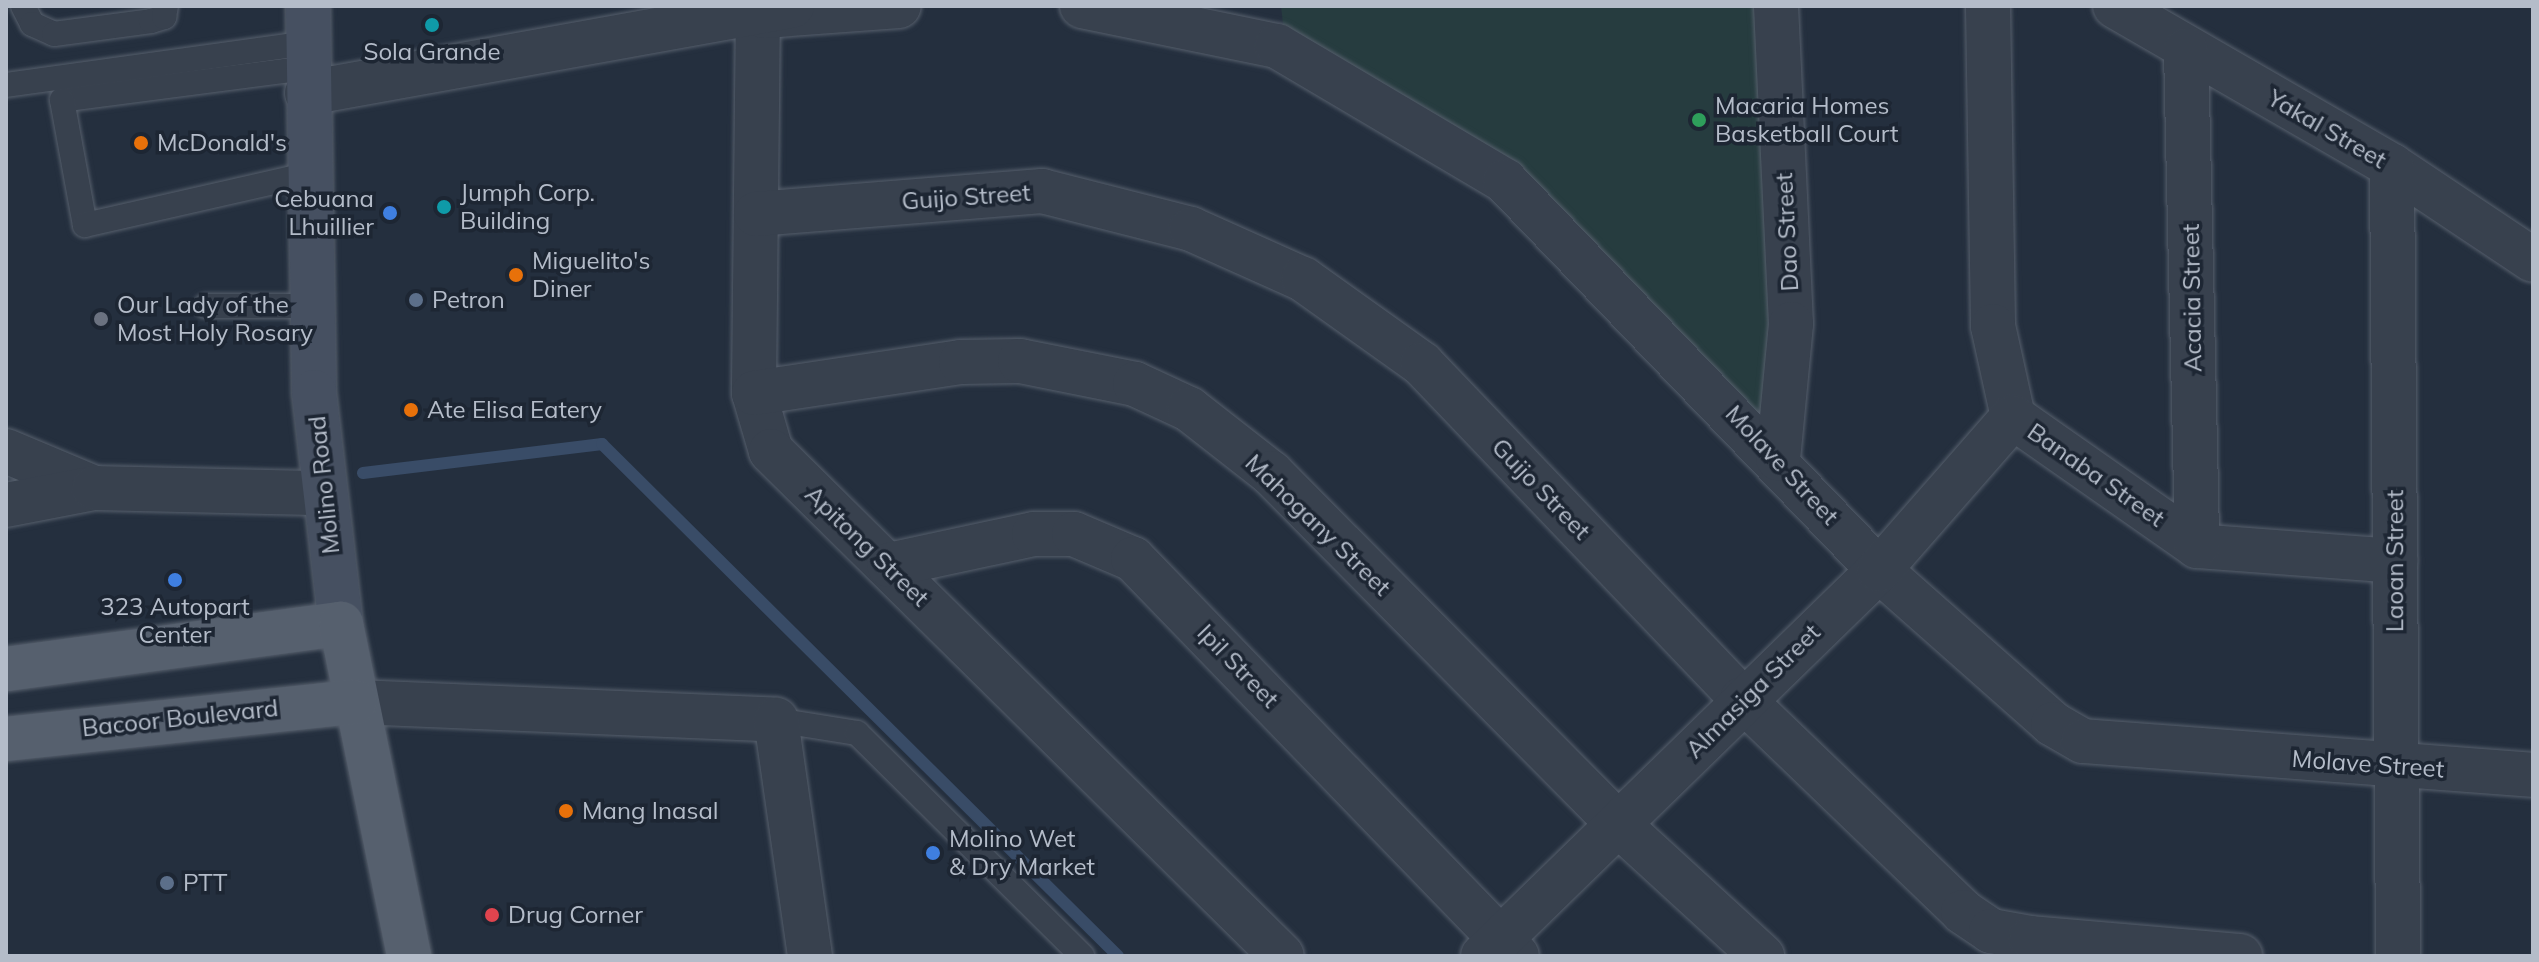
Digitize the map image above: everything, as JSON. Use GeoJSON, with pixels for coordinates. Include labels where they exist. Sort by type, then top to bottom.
{"type":"FeatureCollection","features":[{"type":"Feature","properties":{"kind":"main road","name":"Molino Road"},"geometry":{"type":"LineString","coordinates":[[308,53],[312,306],[323,493],[355,702],[409,956]]}},
{"type":"Feature","properties":{"kind":"main road"},"geometry":{"type":"LineString","coordinates":[[6,669],[341,624]]}},
{"type":"Feature","properties":{"kind":"main road","name":"Bacoor Boulevard"},"geometry":{"type":"LineString","coordinates":[[6,739],[355,702]]}},
{"type":"Feature","properties":{"kind":"street"},"geometry":{"type":"LineString","coordinates":[[308,53],[769,10],[899,6]]}},
{"type":"Feature","properties":{"kind":"street","name":"Molave Street"},"geometry":{"type":"LineString","coordinates":[[1082,6],[1275,26],[1505,181],[1778,458],[1879,570],[2053,724],[2083,741],[2533,775]]}},
{"type":"Feature","properties":{"kind":"street","name":"Dao Street"},"geometry":{"type":"LineString","coordinates":[[1776,6],[1791,324],[1778,458]]}},
{"type":"Feature","properties":{"kind":"street","name":"Banaba Street"},"geometry":{"type":"LineString","coordinates":[[1988,6],[1993,326],[2013,417],[2197,546]]}},
{"type":"Feature","properties":{"kind":"street","name":"Yakal Street"},"geometry":{"type":"LineString","coordinates":[[2115,6],[2186,50],[2392,166],[2533,260]]}},
{"type":"Feature","properties":{"kind":"street","name":"Apitong Street"},"geometry":{"type":"LineString","coordinates":[[769,10],[756,214],[754,393],[760,423],[783,467],[889,565],[1282,956]]}},
{"type":"Feature","properties":{"kind":"street","name":"Acacia Street"},"geometry":{"type":"LineString","coordinates":[[2186,50],[2197,546]]}},
{"type":"Feature","properties":{"kind":"street","name":"Laoan Street"},"geometry":{"type":"LineString","coordinates":[[2392,166],[2398,956]]}},
{"type":"Feature","properties":{"kind":"street","name":"Guijo Street"},"geometry":{"type":"LineString","coordinates":[[756,214],[1042,191],[1191,229],[1303,279],[1422,364],[1742,699],[1991,931],[2240,956]]}},
{"type":"Feature","properties":{"kind":"street","name":"Mahogany Street"},"geometry":{"type":"LineString","coordinates":[[754,393],[961,362],[1020,361],[1135,384],[1189,409],[1271,473],[1620,826],[1762,956]]}},
{"type":"Feature","properties":{"kind":"street","name":"Almasiga Street"},"geometry":{"type":"LineString","coordinates":[[1500,950],[1742,699],[1879,570],[2013,417]]}},
{"type":"Feature","properties":{"kind":"street"},"geometry":{"type":"LineString","coordinates":[[6,451],[94,488]]}},
{"type":"Feature","properties":{"kind":"street"},"geometry":{"type":"LineString","coordinates":[[6,505],[94,488],[323,493]]}},
{"type":"Feature","properties":{"kind":"street","name":"Ipil Street"},"geometry":{"type":"LineString","coordinates":[[889,565],[1034,534],[1074,534],[1133,559],[1500,950]]}},
{"type":"Feature","properties":{"kind":"street"},"geometry":{"type":"LineString","coordinates":[[2197,546],[2395,561]]}},
{"type":"Feature","properties":{"kind":"street"},"geometry":{"type":"LineString","coordinates":[[355,702],[776,720],[810,956]]}},
{"type":"Feature","properties":{"kind":"lane"},"geometry":{"type":"LineString","coordinates":[[23,6],[32,24],[54,34],[151,21],[164,17],[166,6]]}},
{"type":"Feature","properties":{"kind":"lane"},"geometry":{"type":"LineString","coordinates":[[6,85],[308,53]]}},
{"type":"Feature","properties":{"kind":"lane"},"geometry":{"type":"LineString","coordinates":[[308,53],[62,100],[85,225],[309,174]]}},
{"type":"Feature","properties":{"kind":"lane"},"geometry":{"type":"LineString","coordinates":[[206,306],[312,306]]}},
{"type":"Feature","properties":{"kind":"lane"},"geometry":{"type":"LineString","coordinates":[[776,720],[857,733],[1082,956]]}},
{"type":"Feature","properties":{"kind":"green space"},"geometry":{"type":"Polygon","coordinates":[[[1281,6],[1765,6],[1786,324],[1770,438],[1518,176],[1285,42],[1281,6]]]}},
{"type":"Feature","properties":{"kind":"waterway"},"geometry":{"type":"LineString","coordinates":[[363,473],[602,444],[1118,956]]}},
{"type":"Feature","properties":{"kind":"place","name":"Sola Grande"},"geometry":{"type":"Point","coordinates":[432,25]}},
{"type":"Feature","properties":{"kind":"place","name":"Macaria Homes Basketball Court"},"geometry":{"type":"Point","coordinates":[1699,120]}},
{"type":"Feature","properties":{"kind":"place","name":"McDonald's"},"geometry":{"type":"Point","coordinates":[141,143]}},
{"type":"Feature","properties":{"kind":"place","name":"Jumph Corp. Building"},"geometry":{"type":"Point","coordinates":[444,207]}},
{"type":"Feature","properties":{"kind":"place","name":"Cebuana Lhuillier"},"geometry":{"type":"Point","coordinates":[390,213]}},
{"type":"Feature","properties":{"kind":"place","name":"Miguelito's Diner"},"geometry":{"type":"Point","coordinates":[516,275]}},
{"type":"Feature","properties":{"kind":"place","name":"Petron"},"geometry":{"type":"Point","coordinates":[416,300]}},
{"type":"Feature","properties":{"kind":"place","name":"Our Lady of the Most Holy Rosary"},"geometry":{"type":"Point","coordinates":[101,319]}},
{"type":"Feature","properties":{"kind":"place","name":"Ate Elisa Eatery"},"geometry":{"type":"Point","coordinates":[411,410]}},
{"type":"Feature","properties":{"kind":"place","name":"323 Autopart Center"},"geometry":{"type":"Point","coordinates":[175,580]}},
{"type":"Feature","properties":{"kind":"place","name":"Mang Inasal"},"geometry":{"type":"Point","coordinates":[566,811]}},
{"type":"Feature","properties":{"kind":"place","name":"Molino Wet & Dry Market"},"geometry":{"type":"Point","coordinates":[933,853]}},
{"type":"Feature","properties":{"kind":"place","name":"PTT"},"geometry":{"type":"Point","coordinates":[167,883]}},
{"type":"Feature","properties":{"kind":"place","name":"Drug Corner"},"geometry":{"type":"Point","coordinates":[492,915]}}]}
